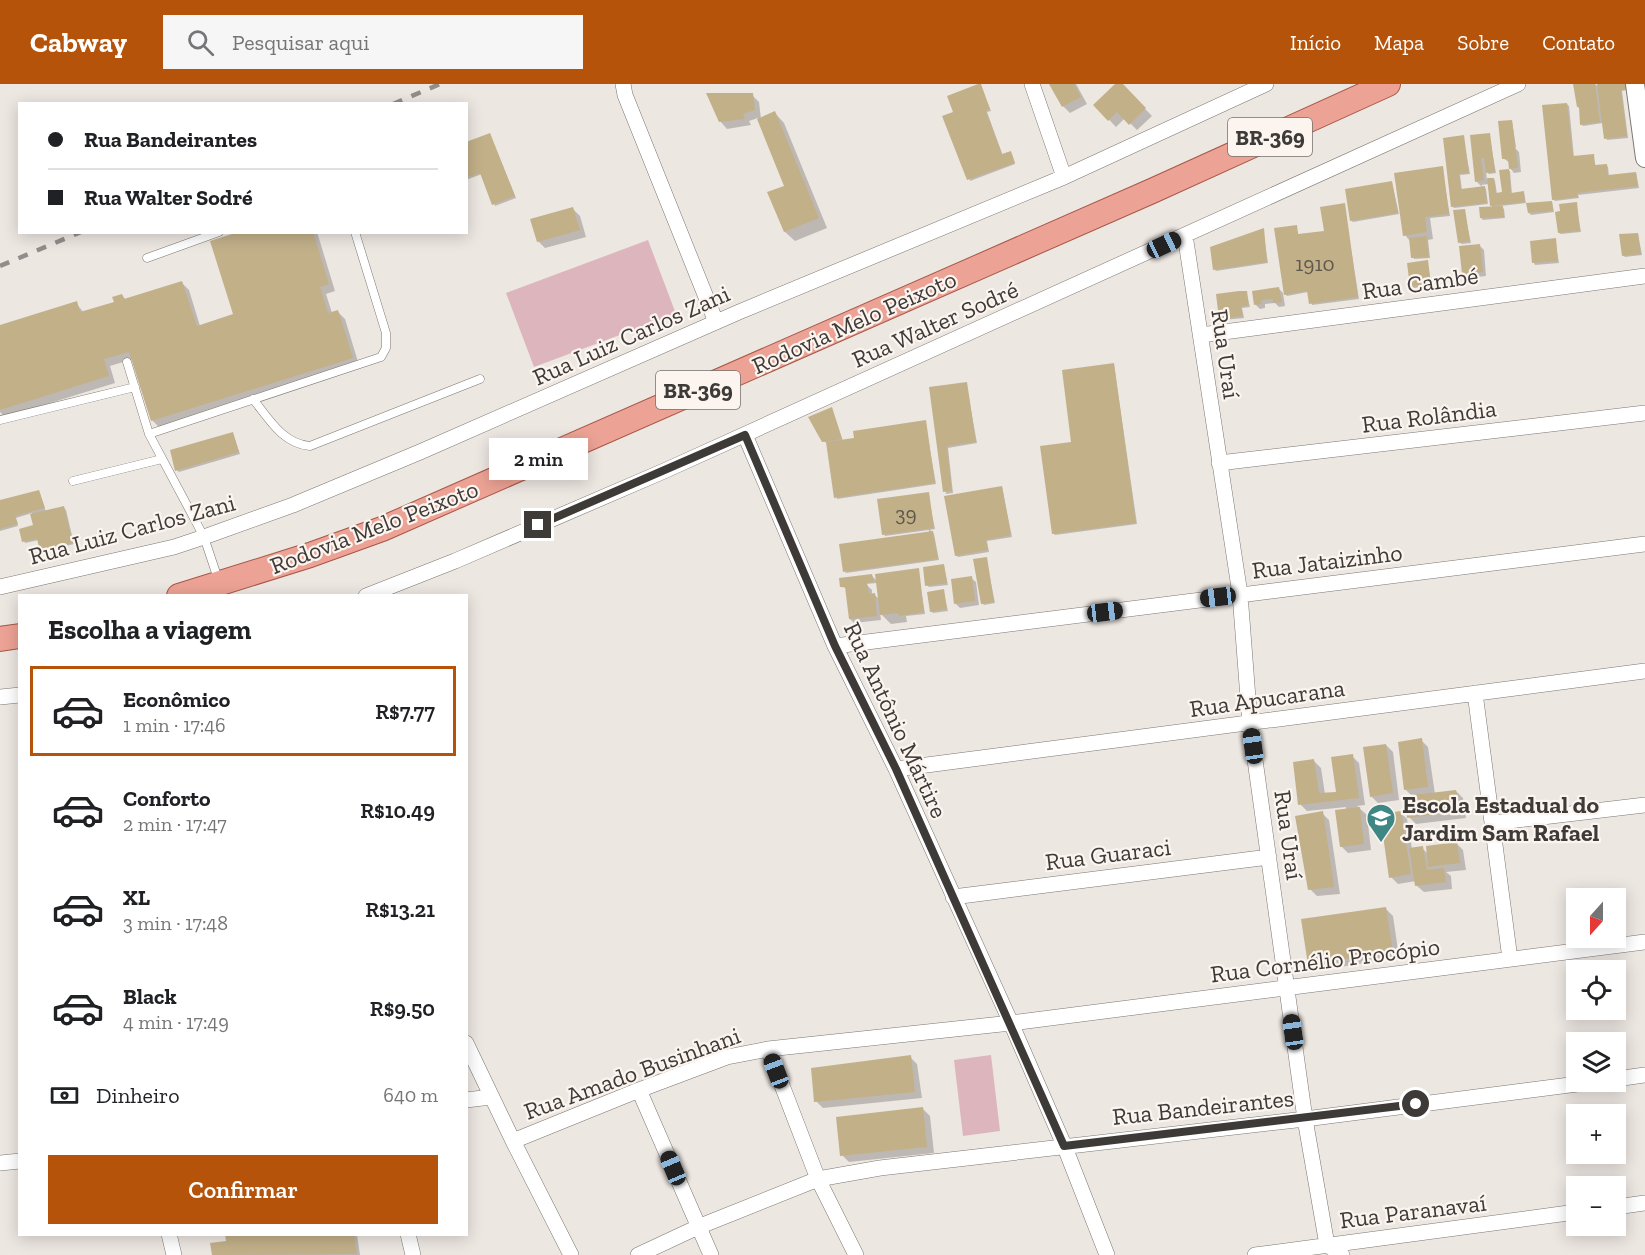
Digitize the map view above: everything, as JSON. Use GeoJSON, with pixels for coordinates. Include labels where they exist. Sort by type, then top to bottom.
{"type":"FeatureCollection","features":[{"type":"Feature","properties":{"kind":"main road","name":"Rodovia Melo Peixoto"},"geometry":{"type":"LineString","coordinates":[[184,594],[310,555],[382,529],[1130,201],[1388,84]]}},
{"type":"Feature","properties":{"kind":"main road"},"geometry":{"type":"LineString","coordinates":[[0,639],[18,636]]}},
{"type":"Feature","properties":{"kind":"street"},"geometry":{"type":"LineString","coordinates":[[623,84],[625,95],[716,322]]}},
{"type":"Feature","properties":{"kind":"street"},"geometry":{"type":"LineString","coordinates":[[1032,84],[1064,177]]}},
{"type":"Feature","properties":{"kind":"street","name":"Rua Luiz Carlos Zani"},"geometry":{"type":"LineString","coordinates":[[0,587],[174,547],[292,505],[409,457],[716,322],[1064,177],[1266,84]]}},
{"type":"Feature","properties":{"kind":"street","name":"Rua Walter Sodré"},"geometry":{"type":"LineString","coordinates":[[371,594],[466,556],[745,435],[1518,84]]}},
{"type":"Feature","properties":{"kind":"street"},"geometry":{"type":"LineString","coordinates":[[1635,84],[1644,150]]}},
{"type":"Feature","properties":{"kind":"street","name":"Rua Uraí"},"geometry":{"type":"LineString","coordinates":[[1185,235],[1240,594],[1250,723],[1305,1119],[1327,1245]]}},
{"type":"Feature","properties":{"kind":"street","name":"Rua Cambé"},"geometry":{"type":"LineString","coordinates":[[1201,335],[1645,276]]}},
{"type":"Feature","properties":{"kind":"street","name":"Rua Rolândia"},"geometry":{"type":"LineString","coordinates":[[1219,463],[1645,413]]}},
{"type":"Feature","properties":{"kind":"street","name":"Rua Antônio Mártire"},"geometry":{"type":"LineString","coordinates":[[745,435],[835,646],[896,769],[1011,1023],[1064,1146],[1107,1255]]}},
{"type":"Feature","properties":{"kind":"street","name":"Rua Jataizinho"},"geometry":{"type":"LineString","coordinates":[[835,646],[1645,544]]}},
{"type":"Feature","properties":{"kind":"street","name":"Rua Apucarana"},"geometry":{"type":"LineString","coordinates":[[896,769],[1645,672]]}},
{"type":"Feature","properties":{"kind":"street"},"geometry":{"type":"LineString","coordinates":[[1475,693],[1510,959]]}},
{"type":"Feature","properties":{"kind":"street"},"geometry":{"type":"LineString","coordinates":[[0,697],[18,695]]}},
{"type":"Feature","properties":{"kind":"street"},"geometry":{"type":"LineString","coordinates":[[1492,823],[1645,805]]}},
{"type":"Feature","properties":{"kind":"street","name":"Rua Guaraci"},"geometry":{"type":"LineString","coordinates":[[953,897],[1269,857]]}},
{"type":"Feature","properties":{"kind":"street","name":"Rua Cornélio Procópio"},"geometry":{"type":"LineString","coordinates":[[768,1049],[1011,1023],[1645,942]]}},
{"type":"Feature","properties":{"kind":"street"},"geometry":{"type":"LineString","coordinates":[[468,1047],[571,1255]]}},
{"type":"Feature","properties":{"kind":"street"},"geometry":{"type":"LineString","coordinates":[[768,1049],[818,1179],[856,1255]]}},
{"type":"Feature","properties":{"kind":"street","name":"Rua Amado Businhani"},"geometry":{"type":"LineString","coordinates":[[513,1141],[639,1090],[727,1058],[768,1049]]}},
{"type":"Feature","properties":{"kind":"street"},"geometry":{"type":"LineString","coordinates":[[1626,1078],[1645,1075]]}},
{"type":"Feature","properties":{"kind":"street","name":"Rua Bandeirantes"},"geometry":{"type":"LineString","coordinates":[[638,1255],[698,1227],[818,1179],[880,1168],[1305,1119],[1566,1085]]}},
{"type":"Feature","properties":{"kind":"street"},"geometry":{"type":"LineString","coordinates":[[639,1090],[711,1255]]}},
{"type":"Feature","properties":{"kind":"street"},"geometry":{"type":"LineString","coordinates":[[468,1100],[491,1097]]}},
{"type":"Feature","properties":{"kind":"street"},"geometry":{"type":"LineString","coordinates":[[0,1163],[18,1161]]}},
{"type":"Feature","properties":{"kind":"street"},"geometry":{"type":"LineString","coordinates":[[1626,1206],[1645,1203]]}},
{"type":"Feature","properties":{"kind":"street","name":"Rua Paranavaí"},"geometry":{"type":"LineString","coordinates":[[1255,1255],[1566,1213]]}},
{"type":"Feature","properties":{"kind":"street"},"geometry":{"type":"LineString","coordinates":[[169,1236],[174,1255]]}},
{"type":"Feature","properties":{"kind":"street"},"geometry":{"type":"LineString","coordinates":[[408,1236],[413,1255]]}},
{"type":"Feature","properties":{"kind":"street"},"geometry":{"type":"LineString","coordinates":[[1327,1245],[1342,1255]]}},
{"type":"Feature","properties":{"kind":"lane"},"geometry":{"type":"LineString","coordinates":[[147,258],[213,234]]}},
{"type":"Feature","properties":{"kind":"lane"},"geometry":{"type":"LineString","coordinates":[[150,434],[381,357],[386,348],[386,333],[356,234]]}},
{"type":"Feature","properties":{"kind":"lane"},"geometry":{"type":"LineString","coordinates":[[127,362],[150,434],[204,537],[219,583]]}},
{"type":"Feature","properties":{"kind":"lane"},"geometry":{"type":"LineString","coordinates":[[253,399],[286,438],[300,445],[310,446],[480,379]]}},
{"type":"Feature","properties":{"kind":"lane"},"geometry":{"type":"LineString","coordinates":[[0,420],[135,387]]}},
{"type":"Feature","properties":{"kind":"lane"},"geometry":{"type":"LineString","coordinates":[[73,481],[162,459]]}},
{"type":"Feature","properties":{"kind":"shaded area"},"geometry":{"type":"Polygon","coordinates":[[[648,240],[676,314],[534,367],[506,293],[648,240]]]}},
{"type":"Feature","properties":{"kind":"shaded area"},"geometry":{"type":"Polygon","coordinates":[[[991,1055],[1000,1131],[963,1136],[954,1060],[991,1055]]]}},
{"type":"Feature","properties":{"kind":"building"},"geometry":{"type":"Polygon","coordinates":[[[981,84],[990,109],[986,111],[1002,154],[1011,151],[1015,163],[967,180],[942,116],[953,112],[947,96],[981,84]]]}},
{"type":"Feature","properties":{"kind":"building"},"geometry":{"type":"Polygon","coordinates":[[[1049,84],[1074,84],[1081,97],[1062,107],[1049,84]]]}},
{"type":"Feature","properties":{"kind":"building"},"geometry":{"type":"Polygon","coordinates":[[[1115,84],[1123,84],[1146,108],[1129,125],[1117,112],[1108,121],[1093,105],[1115,84]]]}},
{"type":"Feature","properties":{"kind":"building"},"geometry":{"type":"Polygon","coordinates":[[[1573,84],[1595,84],[1600,122],[1580,125],[1579,107],[1577,107],[1573,84]]]}},
{"type":"Feature","properties":{"kind":"building"},"geometry":{"type":"Polygon","coordinates":[[[1597,84],[1626,84],[1626,89],[1621,90],[1627,136],[1604,139],[1597,84]]]}},
{"type":"Feature","properties":{"kind":"building"},"geometry":{"type":"Polygon","coordinates":[[[706,93],[753,93],[755,110],[743,114],[745,119],[719,122],[706,93]]]}},
{"type":"Feature","properties":{"kind":"building"},"geometry":{"type":"Polygon","coordinates":[[[1567,103],[1573,156],[1594,154],[1595,165],[1607,164],[1608,175],[1636,172],[1638,186],[1577,193],[1578,197],[1552,200],[1542,105],[1567,103]]]}},
{"type":"Feature","properties":{"kind":"building"},"geometry":{"type":"Polygon","coordinates":[[[775,111],[819,218],[784,232],[767,192],[784,186],[757,119],[775,111]]]}},
{"type":"Feature","properties":{"kind":"building"},"geometry":{"type":"Polygon","coordinates":[[[1512,120],[1518,168],[1509,169],[1508,159],[1502,159],[1498,121],[1512,120]]]}},
{"type":"Feature","properties":{"kind":"building"},"geometry":{"type":"Polygon","coordinates":[[[490,133],[515,196],[492,205],[480,173],[468,177],[468,141],[490,133]]]}},
{"type":"Feature","properties":{"kind":"building"},"geometry":{"type":"Polygon","coordinates":[[[1490,133],[1495,172],[1486,173],[1484,158],[1481,158],[1484,180],[1475,182],[1470,135],[1490,133]]]}},
{"type":"Feature","properties":{"kind":"building"},"geometry":{"type":"Polygon","coordinates":[[[1464,135],[1469,173],[1459,174],[1461,189],[1485,186],[1487,203],[1451,207],[1443,138],[1464,135]]]}},
{"type":"Feature","properties":{"kind":"building"},"geometry":{"type":"Polygon","coordinates":[[[1443,166],[1449,214],[1425,217],[1427,232],[1403,236],[1394,173],[1443,166]]]}},
{"type":"Feature","properties":{"kind":"building"},"geometry":{"type":"Polygon","coordinates":[[[1509,169],[1511,193],[1524,191],[1525,202],[1490,206],[1487,178],[1494,178],[1496,193],[1502,192],[1499,170],[1509,169]]]}},
{"type":"Feature","properties":{"kind":"building"},"geometry":{"type":"Polygon","coordinates":[[[1392,181],[1398,213],[1350,221],[1345,189],[1392,181]]]}},
{"type":"Feature","properties":{"kind":"building"},"geometry":{"type":"Polygon","coordinates":[[[1552,201],[1553,211],[1528,213],[1526,203],[1552,201]]]}},
{"type":"Feature","properties":{"kind":"building"},"geometry":{"type":"Polygon","coordinates":[[[1577,202],[1580,231],[1558,233],[1555,212],[1560,211],[1559,204],[1577,202]]]}},
{"type":"Feature","properties":{"kind":"building"},"geometry":{"type":"Polygon","coordinates":[[[1345,203],[1358,297],[1309,304],[1307,291],[1284,295],[1274,228],[1297,225],[1298,234],[1324,231],[1320,207],[1345,203]]]}},
{"type":"Feature","properties":{"kind":"building"},"geometry":{"type":"Polygon","coordinates":[[[1503,206],[1504,217],[1480,218],[1479,207],[1503,206]]]}},
{"type":"Feature","properties":{"kind":"building"},"geometry":{"type":"Polygon","coordinates":[[[573,207],[580,230],[537,242],[530,219],[573,207]]]}},
{"type":"Feature","properties":{"kind":"building"},"geometry":{"type":"Polygon","coordinates":[[[1465,209],[1470,241],[1458,243],[1453,210],[1465,209]]]}},
{"type":"Feature","properties":{"kind":"building"},"geometry":{"type":"Polygon","coordinates":[[[1264,228],[1267,262],[1213,270],[1210,247],[1264,228]]]}},
{"type":"Feature","properties":{"kind":"building"},"geometry":{"type":"Polygon","coordinates":[[[1638,233],[1641,254],[1622,256],[1619,234],[1638,233]]]}},
{"type":"Feature","properties":{"kind":"building"},"geometry":{"type":"Polygon","coordinates":[[[232,234],[314,234],[329,284],[320,287],[328,313],[338,310],[353,358],[151,421],[129,352],[104,359],[109,376],[0,410],[0,325],[77,301],[80,312],[114,302],[112,297],[122,294],[124,299],[182,281],[197,326],[233,314],[210,241],[232,234]]]}},
{"type":"Feature","properties":{"kind":"building"},"geometry":{"type":"Polygon","coordinates":[[[1427,236],[1429,257],[1411,258],[1409,238],[1427,236]]]}},
{"type":"Feature","properties":{"kind":"building"},"geometry":{"type":"Polygon","coordinates":[[[1556,238],[1558,261],[1532,263],[1530,241],[1556,238]]]}},
{"type":"Feature","properties":{"kind":"building"},"geometry":{"type":"Polygon","coordinates":[[[1480,244],[1483,272],[1462,274],[1459,246],[1480,244]]]}},
{"type":"Feature","properties":{"kind":"building"},"geometry":{"type":"Polygon","coordinates":[[[1428,260],[1431,285],[1410,287],[1407,263],[1428,260]]]}},
{"type":"Feature","properties":{"kind":"building"},"geometry":{"type":"Polygon","coordinates":[[[1279,287],[1282,302],[1273,303],[1273,299],[1261,300],[1262,304],[1254,305],[1252,291],[1279,287]]]}},
{"type":"Feature","properties":{"kind":"building"},"geometry":{"type":"Polygon","coordinates":[[[1247,291],[1249,305],[1241,307],[1243,316],[1219,319],[1216,294],[1247,291]]]}},
{"type":"Feature","properties":{"kind":"building"},"geometry":{"type":"Polygon","coordinates":[[[1114,363],[1136,523],[1052,534],[1040,446],[1071,442],[1062,370],[1114,363]]]}},
{"type":"Feature","properties":{"kind":"building"},"geometry":{"type":"Polygon","coordinates":[[[967,382],[976,442],[947,446],[952,491],[943,492],[929,387],[967,382]]]}},
{"type":"Feature","properties":{"kind":"building"},"geometry":{"type":"Polygon","coordinates":[[[832,407],[842,439],[822,442],[808,417],[832,407]]]}},
{"type":"Feature","properties":{"kind":"building"},"geometry":{"type":"Polygon","coordinates":[[[926,420],[935,483],[834,498],[826,442],[854,438],[853,431],[926,420]]]}},
{"type":"Feature","properties":{"kind":"building"},"geometry":{"type":"Polygon","coordinates":[[[233,432],[239,452],[175,471],[170,450],[233,432]]]}},
{"type":"Feature","properties":{"kind":"building"},"geometry":{"type":"Polygon","coordinates":[[[1002,486],[1011,535],[986,540],[988,550],[955,556],[944,496],[1002,486]]]}},
{"type":"Feature","properties":{"kind":"building"},"geometry":{"type":"Polygon","coordinates":[[[39,490],[45,508],[15,516],[18,524],[0,529],[0,500],[39,490]]]}},
{"type":"Feature","properties":{"kind":"building"},"geometry":{"type":"Polygon","coordinates":[[[929,492],[934,528],[882,535],[877,499],[929,492]]]}},
{"type":"Feature","properties":{"kind":"building"},"geometry":{"type":"Polygon","coordinates":[[[64,506],[73,543],[40,551],[37,539],[22,542],[19,529],[33,525],[30,514],[64,506]]]}},
{"type":"Feature","properties":{"kind":"building"},"geometry":{"type":"Polygon","coordinates":[[[933,531],[938,559],[843,572],[839,544],[933,531]]]}},
{"type":"Feature","properties":{"kind":"building"},"geometry":{"type":"Polygon","coordinates":[[[987,557],[994,602],[981,604],[973,559],[987,557]]]}},
{"type":"Feature","properties":{"kind":"building"},"geometry":{"type":"Polygon","coordinates":[[[944,564],[947,583],[925,586],[923,567],[944,564]]]}},
{"type":"Feature","properties":{"kind":"building"},"geometry":{"type":"Polygon","coordinates":[[[919,568],[924,612],[899,616],[898,613],[880,615],[875,574],[919,568]]]}},
{"type":"Feature","properties":{"kind":"building"},"geometry":{"type":"Polygon","coordinates":[[[872,574],[874,582],[867,583],[869,594],[875,593],[877,616],[849,619],[845,587],[840,587],[839,578],[872,574]]]}},
{"type":"Feature","properties":{"kind":"building"},"geometry":{"type":"Polygon","coordinates":[[[972,576],[975,601],[954,604],[951,579],[972,576]]]}},
{"type":"Feature","properties":{"kind":"building"},"geometry":{"type":"Polygon","coordinates":[[[944,589],[947,609],[930,612],[927,592],[944,589]]]}},
{"type":"Feature","properties":{"kind":"building"},"geometry":{"type":"Polygon","coordinates":[[[1422,738],[1428,787],[1404,790],[1398,742],[1422,738]]]}},
{"type":"Feature","properties":{"kind":"building"},"geometry":{"type":"Polygon","coordinates":[[[1386,744],[1393,793],[1370,797],[1363,747],[1386,744]]]}},
{"type":"Feature","properties":{"kind":"building"},"geometry":{"type":"Polygon","coordinates":[[[1353,754],[1359,798],[1298,805],[1293,762],[1314,759],[1319,793],[1336,792],[1331,757],[1353,754]]]}},
{"type":"Feature","properties":{"kind":"building"},"geometry":{"type":"Polygon","coordinates":[[[1456,790],[1460,811],[1407,818],[1404,796],[1456,790]]]}},
{"type":"Feature","properties":{"kind":"building"},"geometry":{"type":"Polygon","coordinates":[[[1360,807],[1364,844],[1340,847],[1335,810],[1360,807]]]}},
{"type":"Feature","properties":{"kind":"building"},"geometry":{"type":"Polygon","coordinates":[[[1323,811],[1334,887],[1308,890],[1295,816],[1323,811]]]}},
{"type":"Feature","properties":{"kind":"building"},"geometry":{"type":"Polygon","coordinates":[[[1401,811],[1411,874],[1389,878],[1380,814],[1401,811]]]}},
{"type":"Feature","properties":{"kind":"building"},"geometry":{"type":"Polygon","coordinates":[[[1457,842],[1460,863],[1428,867],[1426,846],[1457,842]]]}},
{"type":"Feature","properties":{"kind":"building"},"geometry":{"type":"Polygon","coordinates":[[[1423,846],[1427,870],[1444,868],[1446,882],[1415,886],[1409,848],[1423,846]]]}},
{"type":"Feature","properties":{"kind":"building"},"geometry":{"type":"Polygon","coordinates":[[[1386,907],[1393,951],[1308,965],[1301,919],[1386,907]]]}},
{"type":"Feature","properties":{"kind":"building"},"geometry":{"type":"Polygon","coordinates":[[[911,1055],[915,1092],[814,1102],[811,1068],[911,1055]]]}},
{"type":"Feature","properties":{"kind":"building"},"geometry":{"type":"Polygon","coordinates":[[[923,1107],[927,1147],[840,1156],[836,1117],[923,1107]]]}},
{"type":"Feature","properties":{"kind":"building"},"geometry":{"type":"Polygon","coordinates":[[[225,1236],[354,1236],[357,1254],[212,1255],[210,1243],[226,1241],[225,1236]]]}},
{"type":"Feature","properties":{"kind":"railway"},"geometry":{"type":"LineString","coordinates":[[398,102],[440,84]]}},
{"type":"Feature","properties":{"kind":"railway"},"geometry":{"type":"LineString","coordinates":[[0,266],[76,234]]}},
{"type":"Feature","properties":{"kind":"place","name":"Escola Estadual do Jardim Sam Rafael"},"geometry":{"type":"Point","coordinates":[1381,844]}},
{"type":"Feature","properties":{"kind":"route"},"geometry":{"type":"LineString","coordinates":[[538,525],[745,435],[835,646],[896,769],[1064,1146],[1416,1104]]}}]}
